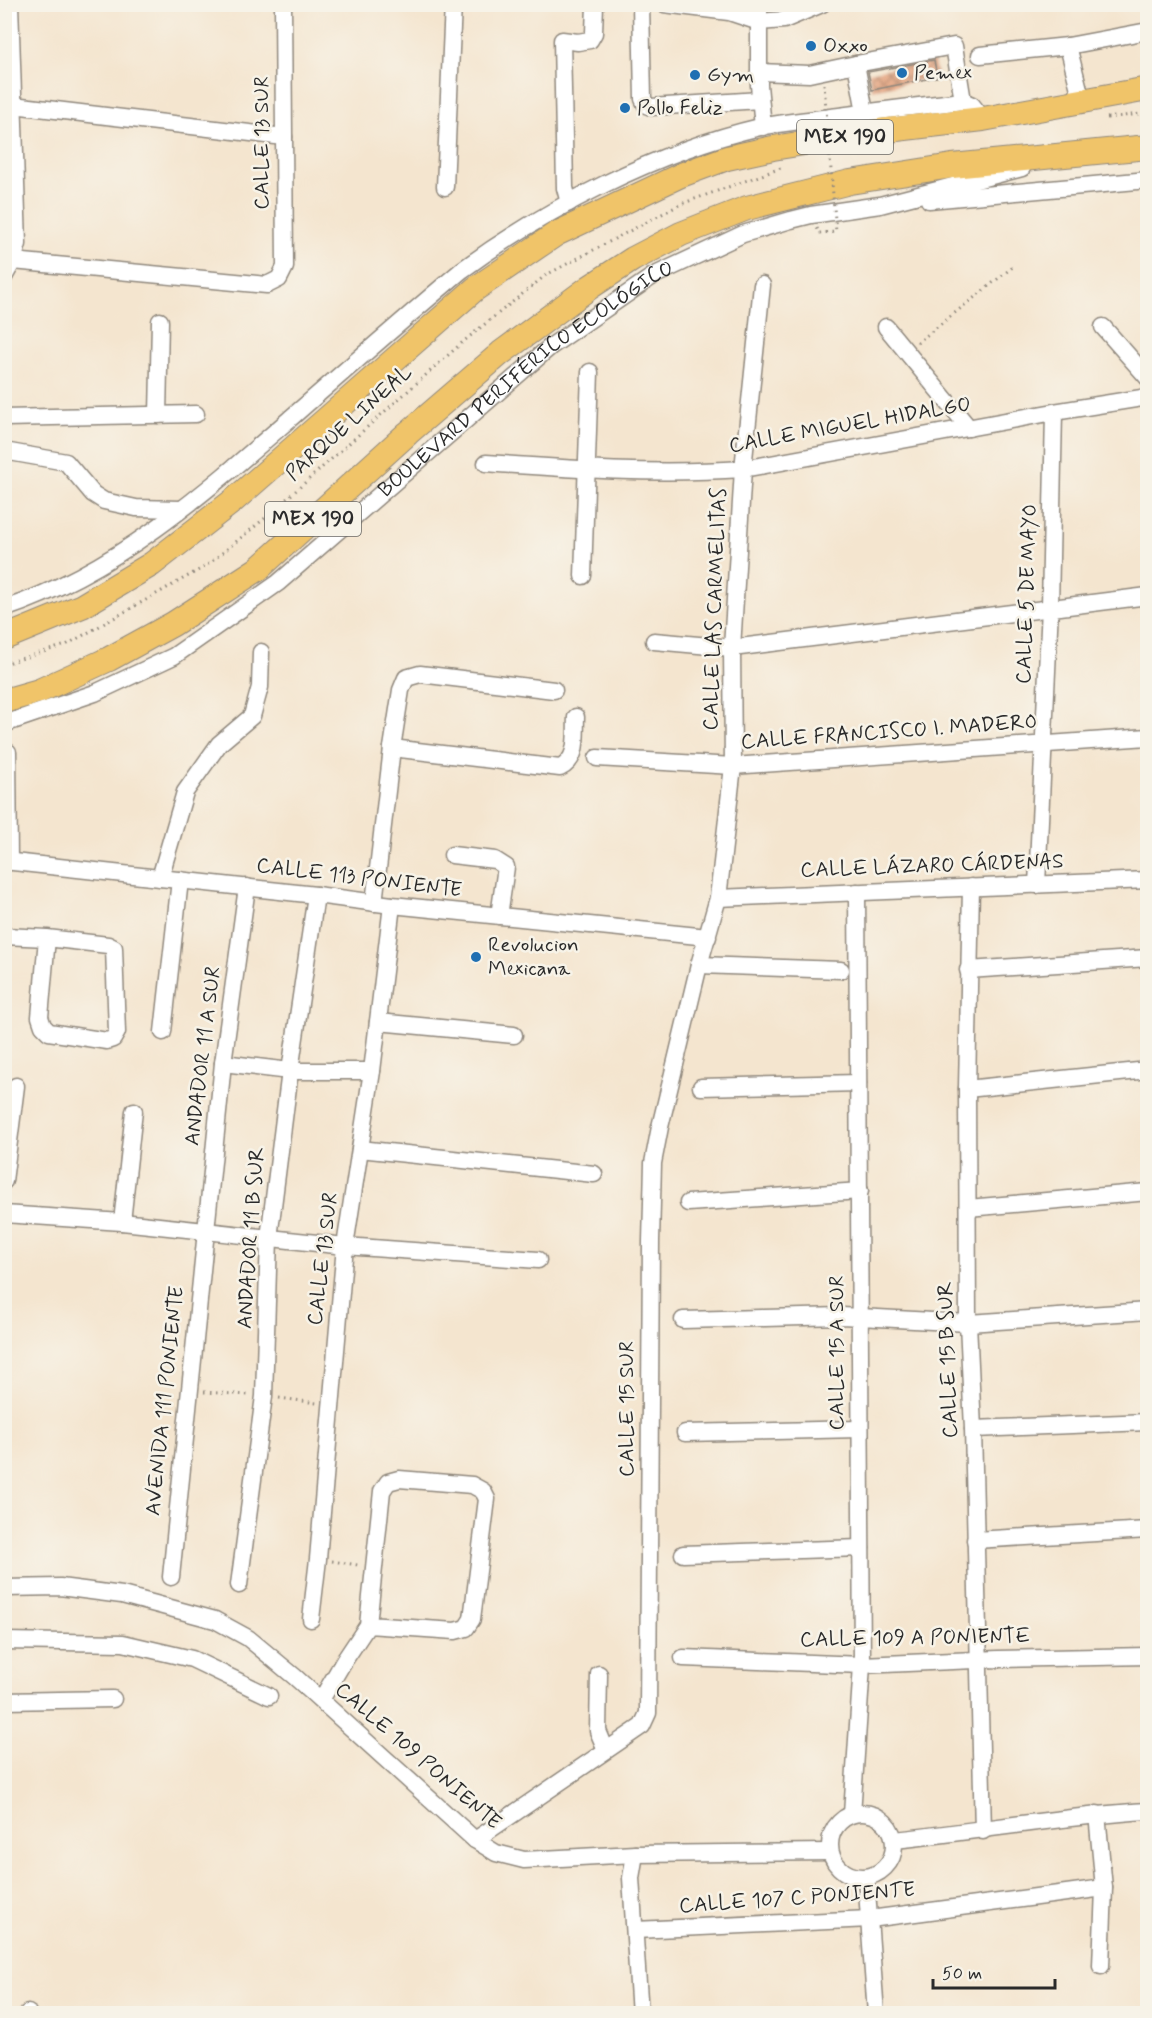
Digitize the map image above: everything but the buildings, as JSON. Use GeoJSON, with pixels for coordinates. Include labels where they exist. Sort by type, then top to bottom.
{"type":"FeatureCollection","features":[{"type":"Feature","properties":{"kind":"highway","name":"MEX 190"},"geometry":{"type":"LineString","coordinates":[[4,638],[82,606],[152,564],[233,501],[475,289],[556,234],[681,175],[727,158],[773,148],[879,131],[983,119],[1148,89]]}},
{"type":"Feature","properties":{"kind":"highway","name":"BOULEVARD PERIFÉRICO ECOLÓGICO"},"geometry":{"type":"LineString","coordinates":[[4,701],[39,690],[109,659],[173,624],[258,569],[408,433],[501,354],[590,287],[633,259],[681,234],[747,208],[850,182],[952,166],[1148,147]]}},
{"type":"Feature","properties":{"kind":"street"},"geometry":{"type":"LineString","coordinates":[[4,277],[13,261],[18,244],[10,4]]}},
{"type":"Feature","properties":{"kind":"street","name":"CALLE 13 SUR"},"geometry":{"type":"LineString","coordinates":[[13,261],[267,285],[279,279],[285,267],[283,4]]}},
{"type":"Feature","properties":{"kind":"street"},"geometry":{"type":"LineString","coordinates":[[445,187],[453,4]]}},
{"type":"Feature","properties":{"kind":"street"},"geometry":{"type":"LineString","coordinates":[[569,203],[565,188],[562,40],[578,42],[590,40],[594,33],[595,4]]}},
{"type":"Feature","properties":{"kind":"street"},"geometry":{"type":"LineString","coordinates":[[641,4],[643,99],[646,105],[651,107],[760,100]]}},
{"type":"Feature","properties":{"kind":"street"},"geometry":{"type":"LineString","coordinates":[[664,4],[729,12],[759,22],[784,20],[822,4]]}},
{"type":"Feature","properties":{"kind":"street"},"geometry":{"type":"LineString","coordinates":[[759,4],[762,127]]}},
{"type":"Feature","properties":{"kind":"street"},"geometry":{"type":"LineString","coordinates":[[980,55],[1068,46],[1148,31]]}},
{"type":"Feature","properties":{"kind":"street"},"geometry":{"type":"LineString","coordinates":[[759,72],[809,74],[954,46],[963,101]]}},
{"type":"Feature","properties":{"kind":"street"},"geometry":{"type":"LineString","coordinates":[[1068,46],[1082,101]]}},
{"type":"Feature","properties":{"kind":"street"},"geometry":{"type":"LineString","coordinates":[[856,64],[865,112]]}},
{"type":"Feature","properties":{"kind":"street"},"geometry":{"type":"LineString","coordinates":[[5,606],[37,598],[119,555],[214,484],[462,270],[535,220],[569,203],[650,164],[713,139],[762,127],[963,101],[972,105],[983,119]]}},
{"type":"Feature","properties":{"kind":"street"},"geometry":{"type":"LineString","coordinates":[[13,105],[284,137]]}},
{"type":"Feature","properties":{"kind":"street","name":"BOULEVARD PERIFÉRICO ECOLÓGICO"},"geometry":{"type":"LineString","coordinates":[[4,724],[95,693],[174,656],[278,583],[550,347],[653,276],[743,234],[811,215],[880,205],[1063,157]]}},
{"type":"Feature","properties":{"kind":"street"},"geometry":{"type":"LineString","coordinates":[[880,205],[1148,180]]}},
{"type":"Feature","properties":{"kind":"street","name":"CALLE LAS CARMELITAS"},"geometry":{"type":"LineString","coordinates":[[718,898],[733,766],[732,648],[743,469],[762,285]]}},
{"type":"Feature","properties":{"kind":"street"},"geometry":{"type":"LineString","coordinates":[[158,415],[160,321]]}},
{"type":"Feature","properties":{"kind":"street"},"geometry":{"type":"LineString","coordinates":[[886,327],[969,428]]}},
{"type":"Feature","properties":{"kind":"street"},"geometry":{"type":"LineString","coordinates":[[1103,327],[1148,378]]}},
{"type":"Feature","properties":{"kind":"street"},"geometry":{"type":"LineString","coordinates":[[583,576],[590,372]]}},
{"type":"Feature","properties":{"kind":"street","name":"CALLE MIGUEL HIDALGO"},"geometry":{"type":"LineString","coordinates":[[486,463],[586,470],[718,471],[743,469],[1148,397]]}},
{"type":"Feature","properties":{"kind":"street","name":"CALLE 5 DE MAYO"},"geometry":{"type":"LineString","coordinates":[[1037,885],[1050,607],[1054,412]]}},
{"type":"Feature","properties":{"kind":"street"},"geometry":{"type":"LineString","coordinates":[[4,418],[196,414]]}},
{"type":"Feature","properties":{"kind":"street"},"geometry":{"type":"LineString","coordinates":[[4,451],[66,462],[99,498],[136,508],[181,509]]}},
{"type":"Feature","properties":{"kind":"street"},"geometry":{"type":"LineString","coordinates":[[654,641],[732,648],[1148,596]]}},
{"type":"Feature","properties":{"kind":"street"},"geometry":{"type":"LineString","coordinates":[[160,878],[184,792],[219,744],[252,716],[260,687],[261,652]]}},
{"type":"Feature","properties":{"kind":"street"},"geometry":{"type":"LineString","coordinates":[[374,903],[392,748],[401,690],[406,678],[420,674],[554,690]]}},
{"type":"Feature","properties":{"kind":"street"},"geometry":{"type":"LineString","coordinates":[[392,748],[560,768],[568,764],[574,755],[576,717]]}},
{"type":"Feature","properties":{"kind":"street","name":"CALLE FRANCISCO I. MADERO"},"geometry":{"type":"LineString","coordinates":[[597,758],[733,766],[1148,737]]}},
{"type":"Feature","properties":{"kind":"street"},"geometry":{"type":"LineString","coordinates":[[7,862],[8,752]]}},
{"type":"Feature","properties":{"kind":"street"},"geometry":{"type":"LineString","coordinates":[[452,855],[495,860],[506,867],[499,916]]}},
{"type":"Feature","properties":{"kind":"street","name":"CALLE 113 PONIENTE"},"geometry":{"type":"LineString","coordinates":[[7,862],[708,938]]}},
{"type":"Feature","properties":{"kind":"street"},"geometry":{"type":"LineString","coordinates":[[162,1032],[180,880]]}},
{"type":"Feature","properties":{"kind":"street","name":"CALLE LÁZARO CÁRDENAS"},"geometry":{"type":"LineString","coordinates":[[718,898],[1148,880]]}},
{"type":"Feature","properties":{"kind":"street","name":"ANDADOR 11 A SUR"},"geometry":{"type":"LineString","coordinates":[[206,1231],[222,1063],[247,887]]}},
{"type":"Feature","properties":{"kind":"street","name":"CALLE 15 B SUR"},"geometry":{"type":"LineString","coordinates":[[971,887],[967,1089],[968,1323],[980,1660],[983,1831]]}},
{"type":"Feature","properties":{"kind":"street","name":"CALLE 15 A SUR"},"geometry":{"type":"LineString","coordinates":[[852,1814],[862,1665],[857,892]]}},
{"type":"Feature","properties":{"kind":"street","name":"ANDADOR 11 B SUR"},"geometry":{"type":"LineString","coordinates":[[238,1585],[264,1396],[269,1238],[290,1071],[316,895]]}},
{"type":"Feature","properties":{"kind":"street","name":"CALLE 15 SUR"},"geometry":{"type":"LineString","coordinates":[[476,1840],[642,1726],[648,1713],[651,1241],[654,1163],[660,1127],[699,965],[718,898]]}},
{"type":"Feature","properties":{"kind":"street","name":"CALLE 13 SUR"},"geometry":{"type":"LineString","coordinates":[[311,1619],[345,1246],[372,1071],[392,905]]}},
{"type":"Feature","properties":{"kind":"street"},"geometry":{"type":"LineString","coordinates":[[4,936],[47,938],[108,945],[114,948],[117,1032],[113,1039],[107,1041],[49,1032],[42,1026],[40,1017],[47,938]]}},
{"type":"Feature","properties":{"kind":"street"},"geometry":{"type":"LineString","coordinates":[[968,970],[1148,958]]}},
{"type":"Feature","properties":{"kind":"street"},"geometry":{"type":"LineString","coordinates":[[699,965],[841,970]]}},
{"type":"Feature","properties":{"kind":"street"},"geometry":{"type":"LineString","coordinates":[[378,1022],[514,1035]]}},
{"type":"Feature","properties":{"kind":"street"},"geometry":{"type":"LineString","coordinates":[[222,1063],[290,1071],[372,1071]]}},
{"type":"Feature","properties":{"kind":"street"},"geometry":{"type":"LineString","coordinates":[[967,1089],[1148,1070]]}},
{"type":"Feature","properties":{"kind":"street"},"geometry":{"type":"LineString","coordinates":[[700,1087],[858,1083]]}},
{"type":"Feature","properties":{"kind":"street"},"geometry":{"type":"LineString","coordinates":[[4,1181],[16,1086]]}},
{"type":"Feature","properties":{"kind":"street"},"geometry":{"type":"LineString","coordinates":[[122,1222],[134,1110]]}},
{"type":"Feature","properties":{"kind":"street"},"geometry":{"type":"LineString","coordinates":[[360,1149],[594,1174]]}},
{"type":"Feature","properties":{"kind":"street"},"geometry":{"type":"LineString","coordinates":[[688,1203],[860,1191]]}},
{"type":"Feature","properties":{"kind":"street"},"geometry":{"type":"LineString","coordinates":[[968,1208],[1148,1192]]}},
{"type":"Feature","properties":{"kind":"street"},"geometry":{"type":"LineString","coordinates":[[4,1214],[122,1222],[345,1246],[538,1260]]}},
{"type":"Feature","properties":{"kind":"street","name":"AVENIDA 111 PONIENTE"},"geometry":{"type":"LineString","coordinates":[[171,1577],[206,1231]]}},
{"type":"Feature","properties":{"kind":"street"},"geometry":{"type":"LineString","coordinates":[[683,1320],[859,1317],[968,1323],[1148,1311]]}},
{"type":"Feature","properties":{"kind":"street"},"geometry":{"type":"LineString","coordinates":[[973,1429],[1148,1422]]}},
{"type":"Feature","properties":{"kind":"street"},"geometry":{"type":"LineString","coordinates":[[685,1433],[859,1429]]}},
{"type":"Feature","properties":{"kind":"street"},"geometry":{"type":"LineString","coordinates":[[321,1700],[368,1625],[382,1491],[388,1482],[399,1479],[472,1485],[483,1491],[487,1499],[472,1618],[466,1628],[455,1630],[368,1625]]}},
{"type":"Feature","properties":{"kind":"street"},"geometry":{"type":"LineString","coordinates":[[975,1540],[1148,1530]]}},
{"type":"Feature","properties":{"kind":"street"},"geometry":{"type":"LineString","coordinates":[[683,1554],[861,1548]]}},
{"type":"Feature","properties":{"kind":"street","name":"CALLE 109 PONIENTE"},"geometry":{"type":"LineString","coordinates":[[4,1588],[60,1587],[122,1595],[215,1620],[248,1638],[321,1700],[476,1840],[496,1853],[524,1860],[634,1854],[830,1852]]}},
{"type":"Feature","properties":{"kind":"street"},"geometry":{"type":"LineString","coordinates":[[4,1641],[123,1643],[192,1659],[269,1696]]}},
{"type":"Feature","properties":{"kind":"street","name":"CALLE 109 A PONIENTE"},"geometry":{"type":"LineString","coordinates":[[682,1658],[862,1665],[1148,1656]]}},
{"type":"Feature","properties":{"kind":"street"},"geometry":{"type":"LineString","coordinates":[[599,1674],[598,1731],[606,1750]]}},
{"type":"Feature","properties":{"kind":"street"},"geometry":{"type":"LineString","coordinates":[[4,1701],[113,1699]]}},
{"type":"Feature","properties":{"kind":"street"},"geometry":{"type":"LineString","coordinates":[[895,1840],[983,1831],[1097,1814],[1148,1811]]}},
{"type":"Feature","properties":{"kind":"street"},"geometry":{"type":"LineString","coordinates":[[863,1812],[874,1814],[884,1820],[895,1840],[895,1850],[885,1868],[866,1877],[847,1874],[830,1852],[832,1833],[837,1825],[852,1814],[863,1812]]}},
{"type":"Feature","properties":{"kind":"street"},"geometry":{"type":"LineString","coordinates":[[1097,1814],[1104,1888],[1101,1966]]}},
{"type":"Feature","properties":{"kind":"street"},"geometry":{"type":"LineString","coordinates":[[634,1854],[631,1878],[640,2013]]}},
{"type":"Feature","properties":{"kind":"street"},"geometry":{"type":"LineString","coordinates":[[866,1877],[876,2013]]}},
{"type":"Feature","properties":{"kind":"street","name":"CALLE 107 C PONIENTE"},"geometry":{"type":"LineString","coordinates":[[634,1930],[870,1919],[1104,1888]]}},
{"type":"Feature","properties":{"kind":"path"},"geometry":{"type":"LineString","coordinates":[[819,233],[836,232],[824,84]]}},
{"type":"Feature","properties":{"kind":"path"},"geometry":{"type":"LineString","coordinates":[[906,351],[1014,266]]}},
{"type":"Feature","properties":{"kind":"path","name":"PARQUE LINEAL"},"geometry":{"type":"LineString","coordinates":[[4,664],[66,645],[206,566],[264,519],[464,341],[546,275]]}},
{"type":"Feature","properties":{"kind":"path"},"geometry":{"type":"LineString","coordinates":[[318,1559],[375,1567]]}},
{"type":"Feature","properties":{"kind":"place","name":"Oxxo"},"geometry":{"type":"Point","coordinates":[811,46]}},
{"type":"Feature","properties":{"kind":"place","name":"Pemex"},"geometry":{"type":"Point","coordinates":[902,73]}},
{"type":"Feature","properties":{"kind":"place","name":"Gym"},"geometry":{"type":"Point","coordinates":[695,75]}},
{"type":"Feature","properties":{"kind":"place","name":"Pollo Feliz"},"geometry":{"type":"Point","coordinates":[625,108]}},
{"type":"Feature","properties":{"kind":"place","name":"Revolucion Mexicana"},"geometry":{"type":"Point","coordinates":[476,957]}}]}
